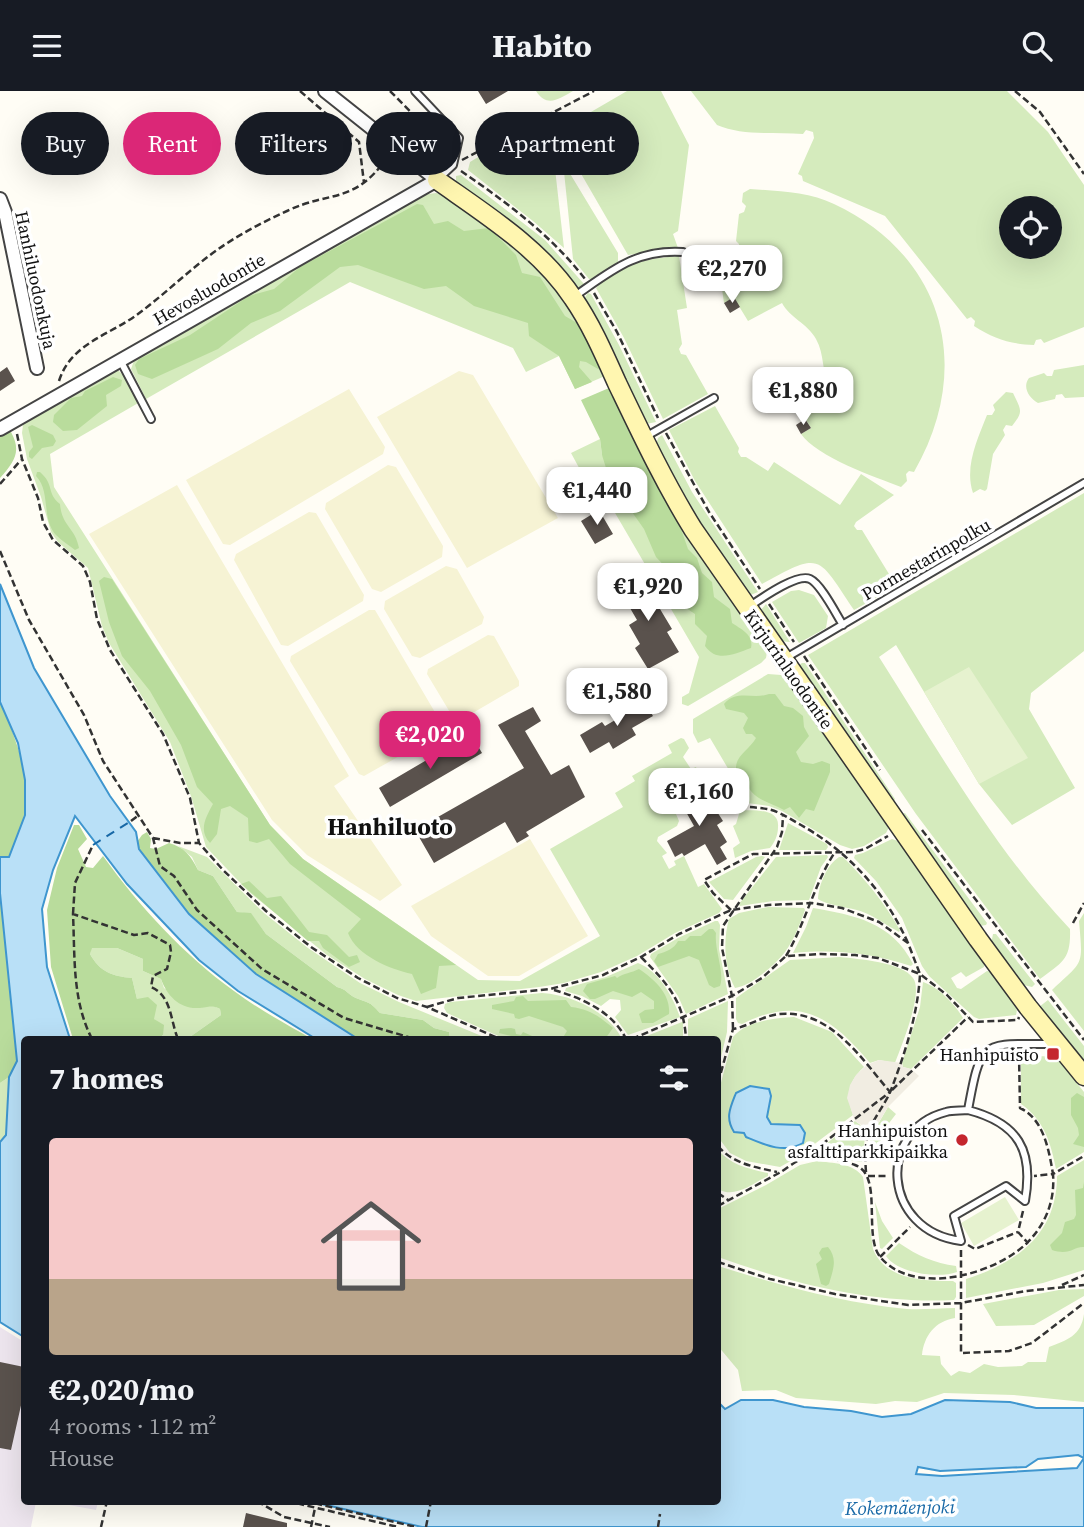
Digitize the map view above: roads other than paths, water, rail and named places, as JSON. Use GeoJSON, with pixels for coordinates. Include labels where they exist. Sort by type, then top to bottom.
{"type":"FeatureCollection","features":[{"type":"Feature","properties":{"kind":"street","name":"Kirjurinluodontie"},"geometry":{"type":"LineString","coordinates":[[325,91],[527,248],[545,264],[573,297],[601,348],[670,491],[746,608],[1028,1007],[1084,1076]]}},
{"type":"Feature","properties":{"kind":"street","name":"Hevosluodontie"},"geometry":{"type":"LineString","coordinates":[[0,429],[437,180]]}},
{"type":"Feature","properties":{"kind":"street","name":"Hanhiluodonkuja"},"geometry":{"type":"LineString","coordinates":[[0,199],[5,212],[37,368]]}},
{"type":"Feature","properties":{"kind":"lane"},"geometry":{"type":"LineString","coordinates":[[415,91],[459,138],[453,165],[437,180]]}},
{"type":"Feature","properties":{"kind":"lane"},"geometry":{"type":"LineString","coordinates":[[573,297],[615,268],[640,256],[683,252]]}},
{"type":"Feature","properties":{"kind":"lane"},"geometry":{"type":"LineString","coordinates":[[120,360],[151,419]]}},
{"type":"Feature","properties":{"kind":"lane"},"geometry":{"type":"LineString","coordinates":[[643,438],[714,398]]}},
{"type":"Feature","properties":{"kind":"lane","name":"Pormestarinpolku"},"geometry":{"type":"LineString","coordinates":[[782,660],[1084,483]]}},
{"type":"Feature","properties":{"kind":"lane"},"geometry":{"type":"LineString","coordinates":[[746,608],[797,579],[809,578],[818,585],[843,625]]}},
{"type":"Feature","properties":{"kind":"lane"},"geometry":{"type":"LineString","coordinates":[[968,1110],[976,1068],[983,1053],[997,1044],[1058,1044]]}},
{"type":"Feature","properties":{"kind":"lane"},"geometry":{"type":"LineString","coordinates":[[968,1110],[990,1115],[1008,1128],[1021,1146],[1028,1175],[1025,1201],[1006,1186],[954,1216],[961,1241],[945,1239],[926,1230],[910,1215],[900,1197],[897,1175],[900,1155],[905,1145],[910,1136],[926,1121],[946,1112],[968,1110]]}},
{"type":"Feature","properties":{"kind":"water"},"geometry":{"type":"Polygon","coordinates":[[[0,584],[34,668],[110,796],[136,832],[139,849],[189,914],[256,974],[353,1036],[311,1036],[238,991],[199,960],[127,884],[75,816],[53,870],[42,909],[47,967],[69,1036],[21,1036],[21,1335],[0,1322],[0,1142],[6,1135],[9,1077],[17,1061],[0,893],[0,857],[9,857],[25,815],[25,780],[18,743],[0,702],[0,584]]]}},
{"type":"Feature","properties":{"kind":"water"},"geometry":{"type":"Polygon","coordinates":[[[750,1086],[769,1089],[771,1096],[767,1117],[771,1124],[800,1125],[805,1133],[803,1143],[789,1148],[775,1147],[746,1137],[744,1133],[734,1132],[729,1117],[732,1103],[736,1093],[750,1086]]]}},
{"type":"Feature","properties":{"kind":"water","name":"Kokemäenjoki"},"geometry":{"type":"Polygon","coordinates":[[[741,1400],[773,1400],[804,1407],[882,1417],[911,1414],[945,1400],[1010,1402],[1036,1408],[1084,1408],[1084,1458],[1084,1527],[422,1527],[326,1505],[721,1505],[721,1405],[725,1409],[741,1400]],[[1078,1455],[1038,1459],[1026,1467],[940,1471],[918,1467],[916,1474],[942,1476],[1077,1468],[1084,1458],[1078,1455]]]}},
{"type":"Feature","properties":{"kind":"place","name":"Hanhipuisto"},"geometry":{"type":"Point","coordinates":[1053,1054]}},
{"type":"Feature","properties":{"kind":"place","name":"Hanhipuiston asfalttiparkkipaikka"},"geometry":{"type":"Point","coordinates":[962,1140]}},
{"type":"Feature","properties":{"kind":"district","name":"Hanhiluoto"},"geometry":{"type":"Point","coordinates":[390,826]}}]}
